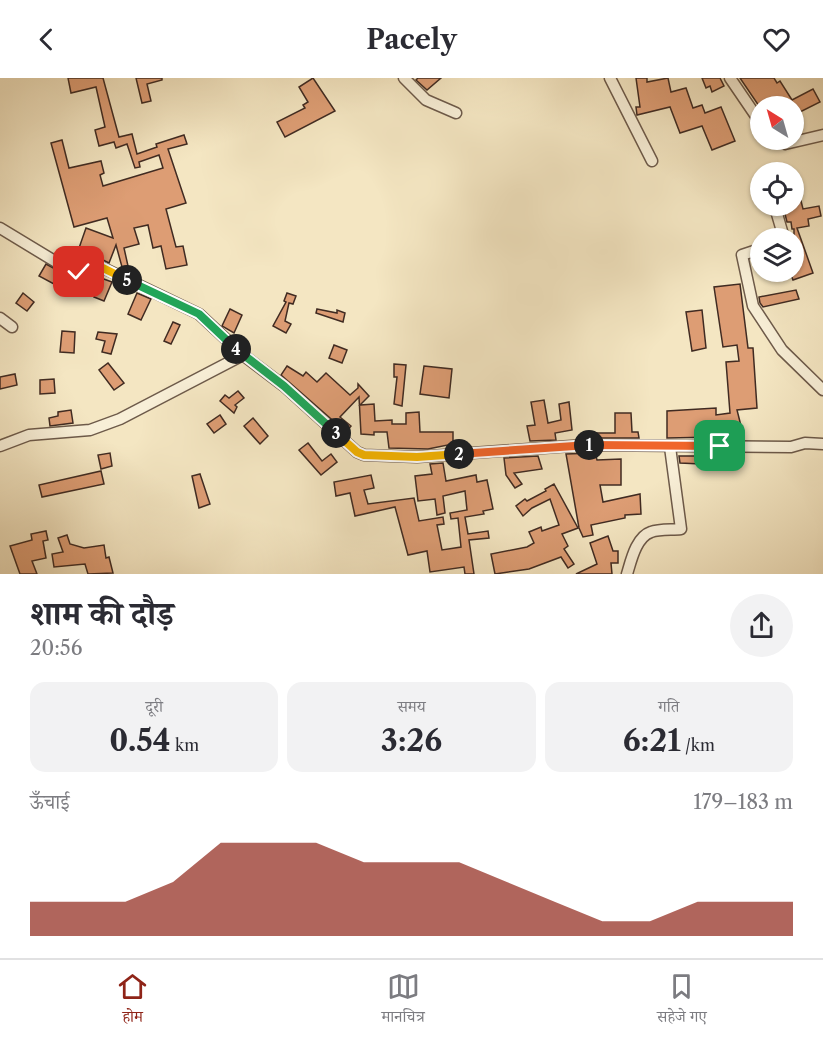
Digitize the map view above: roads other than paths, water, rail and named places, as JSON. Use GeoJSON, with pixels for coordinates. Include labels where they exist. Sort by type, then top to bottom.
{"type":"FeatureCollection","features":[{"type":"Feature","properties":{"kind":"street"},"geometry":{"type":"LineString","coordinates":[[404,78],[426,100],[456,113]]}},
{"type":"Feature","properties":{"kind":"street"},"geometry":{"type":"LineString","coordinates":[[610,78],[652,161]]}},
{"type":"Feature","properties":{"kind":"street"},"geometry":{"type":"LineString","coordinates":[[730,78],[750,107]]}},
{"type":"Feature","properties":{"kind":"street"},"geometry":{"type":"LineString","coordinates":[[804,140],[823,135]]}},
{"type":"Feature","properties":{"kind":"street"},"geometry":{"type":"LineString","coordinates":[[0,228],[71,271],[79,272],[86,264],[95,264],[199,314],[243,355],[284,386],[357,452],[364,455],[417,457],[585,445],[791,447],[805,443],[823,444]]}},
{"type":"Feature","properties":{"kind":"street"},"geometry":{"type":"LineString","coordinates":[[750,252],[742,255],[753,306],[782,350],[823,390]]}},
{"type":"Feature","properties":{"kind":"street"},"geometry":{"type":"LineString","coordinates":[[0,318],[12,327]]}},
{"type":"Feature","properties":{"kind":"street"},"geometry":{"type":"LineString","coordinates":[[0,446],[29,435],[90,430],[120,419],[243,355]]}},
{"type":"Feature","properties":{"kind":"street"},"geometry":{"type":"LineString","coordinates":[[627,574],[634,553],[643,538],[651,532],[681,529],[670,447]]}}]}
